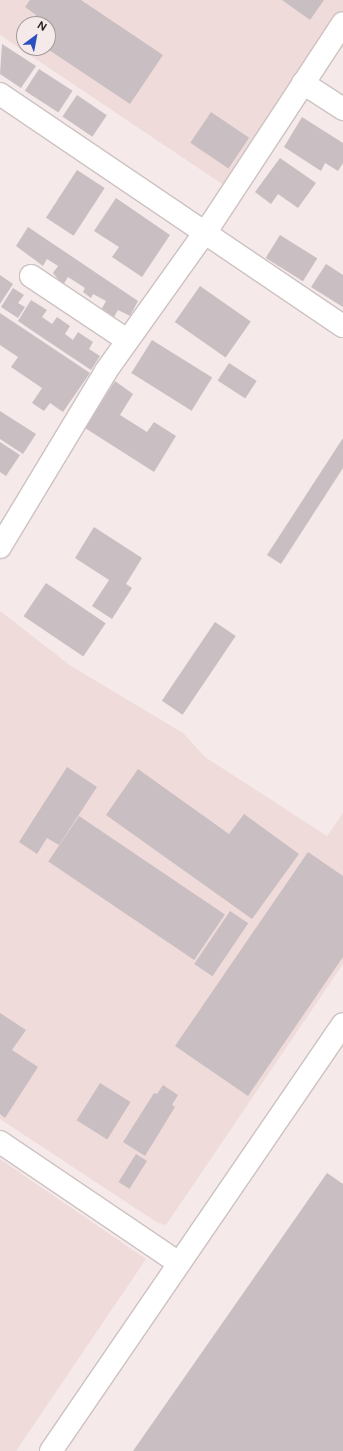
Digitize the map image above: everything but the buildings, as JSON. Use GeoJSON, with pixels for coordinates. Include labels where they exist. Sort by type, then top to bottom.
{"type":"FeatureCollection","features":[{"type":"Feature","properties":{"kind":"street"},"geometry":{"type":"LineString","coordinates":[[0,547],[127,340],[203,231],[343,23]]}},
{"type":"Feature","properties":{"kind":"street"},"geometry":{"type":"LineString","coordinates":[[303,83],[343,109]]}},
{"type":"Feature","properties":{"kind":"street"},"geometry":{"type":"LineString","coordinates":[[0,94],[343,326]]}},
{"type":"Feature","properties":{"kind":"street"},"geometry":{"type":"LineString","coordinates":[[31,276],[127,340]]}},
{"type":"Feature","properties":{"kind":"street"},"geometry":{"type":"LineString","coordinates":[[51,1451],[179,1263],[339,1038]]}},
{"type":"Feature","properties":{"kind":"street"},"geometry":{"type":"LineString","coordinates":[[0,1142],[179,1263]]}},
{"type":"Feature","properties":{"kind":"shaded area"},"geometry":{"type":"Polygon","coordinates":[[[0,0],[343,0],[343,15],[228,188],[31,56],[56,56],[56,16],[16,16],[16,46],[0,35],[0,0]]]}},
{"type":"Feature","properties":{"kind":"shaded area"},"geometry":{"type":"Polygon","coordinates":[[[0,611],[71,666],[183,733],[205,757],[327,836],[343,813],[343,964],[166,1225],[158,1223],[0,1119],[0,611]]]}},
{"type":"Feature","properties":{"kind":"shaded area"},"geometry":{"type":"Polygon","coordinates":[[[0,1159],[146,1259],[16,1451],[0,1451],[0,1159]]]}}]}
